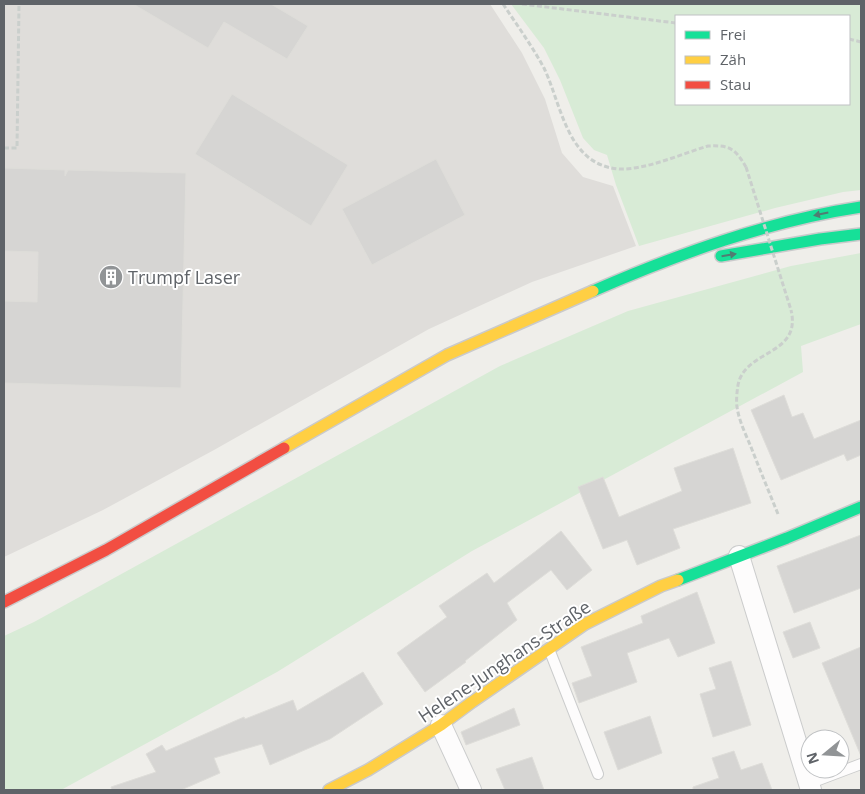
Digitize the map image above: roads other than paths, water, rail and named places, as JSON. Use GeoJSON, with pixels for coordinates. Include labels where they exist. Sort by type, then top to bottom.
{"type":"FeatureCollection","features":[{"type":"Feature","properties":{"kind":"main road"},"geometry":{"type":"LineString","coordinates":[[4,602],[106,550],[447,355],[646,268],[782,223],[861,207]]}},
{"type":"Feature","properties":{"kind":"main road"},"geometry":{"type":"LineString","coordinates":[[646,268],[861,234]]}},
{"type":"Feature","properties":{"kind":"main road","name":"Helene-Junghans-Straße"},"geometry":{"type":"LineString","coordinates":[[329,790],[368,770],[441,725],[585,624],[661,586],[787,538],[861,507]]}},
{"type":"Feature","properties":{"kind":"street"},"geometry":{"type":"LineString","coordinates":[[739,556],[809,787]]}},
{"type":"Feature","properties":{"kind":"street"},"geometry":{"type":"LineString","coordinates":[[441,725],[471,790]]}},
{"type":"Feature","properties":{"kind":"lane"},"geometry":{"type":"LineString","coordinates":[[549,649],[598,774]]}},
{"type":"Feature","properties":{"kind":"lane"},"geometry":{"type":"LineString","coordinates":[[809,787],[861,764]]}},
{"type":"Feature","properties":{"kind":"place","name":"Trumpf Laser"},"geometry":{"type":"Point","coordinates":[111,277]}}]}
